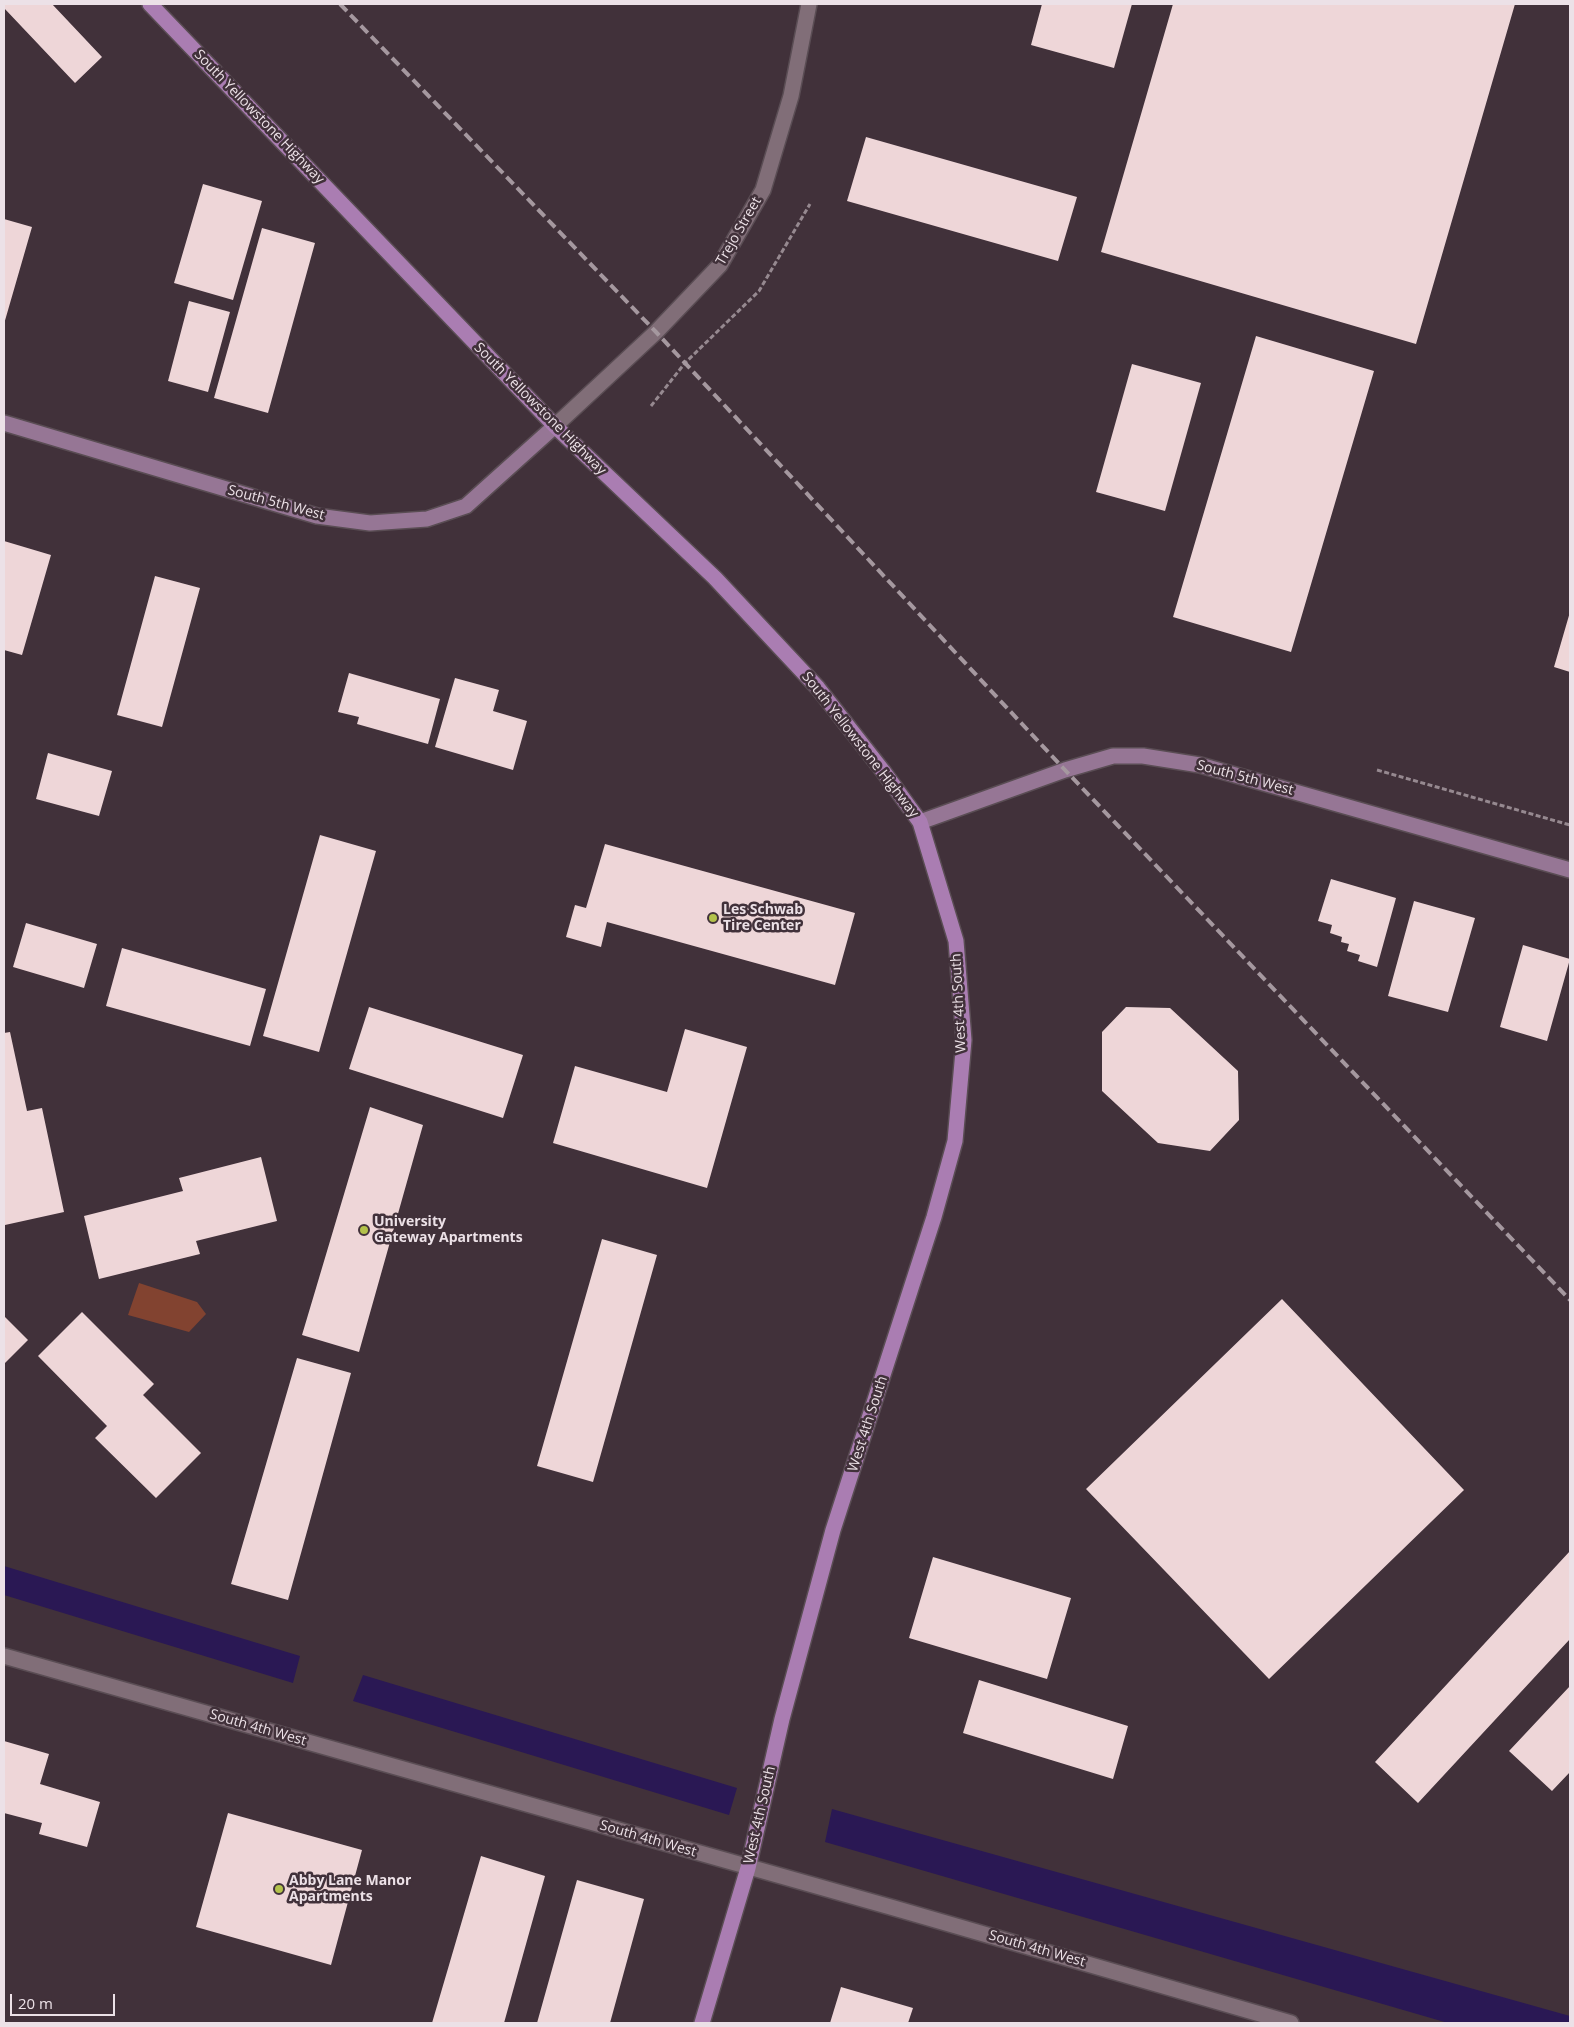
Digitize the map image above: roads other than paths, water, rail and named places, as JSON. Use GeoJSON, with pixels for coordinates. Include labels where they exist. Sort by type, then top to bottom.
{"type":"FeatureCollection","features":[{"type":"Feature","properties":{"kind":"main road","name":"South Yellowstone Highway"},"geometry":{"type":"LineString","coordinates":[[150,4],[555,426],[715,578],[818,688],[920,822]]}},
{"type":"Feature","properties":{"kind":"main road","name":"West 4th South"},"geometry":{"type":"LineString","coordinates":[[702,2023],[748,1868],[782,1719],[833,1530],[934,1217],[955,1141],[964,1040],[956,941],[920,822]]}},
{"type":"Feature","properties":{"kind":"street","name":"Trejo Street"},"geometry":{"type":"LineString","coordinates":[[555,426],[656,332],[720,266],[763,190],[791,96],[809,4]]}},
{"type":"Feature","properties":{"kind":"street","name":"South 5th West"},"geometry":{"type":"LineString","coordinates":[[4,423],[317,516],[370,523],[427,519],[466,506],[555,426]]}},
{"type":"Feature","properties":{"kind":"street","name":"South 5th West"},"geometry":{"type":"LineString","coordinates":[[920,822],[1065,770],[1112,756],[1143,756],[1200,765],[1570,870]]}},
{"type":"Feature","properties":{"kind":"street","name":"South 4th West"},"geometry":{"type":"LineString","coordinates":[[4,1656],[894,1908],[1291,2023]]}},
{"type":"Feature","properties":{"kind":"railway"},"geometry":{"type":"LineString","coordinates":[[340,4],[656,332],[1065,770],[1570,1300]]}},
{"type":"Feature","properties":{"kind":"place","name":"Les Schwab Tire Center"},"geometry":{"type":"Point","coordinates":[713,918]}},
{"type":"Feature","properties":{"kind":"place","name":"University Gateway Apartments"},"geometry":{"type":"Point","coordinates":[364,1230]}},
{"type":"Feature","properties":{"kind":"place","name":"Abby Lane Manor Apartments"},"geometry":{"type":"Point","coordinates":[279,1889]}}]}
